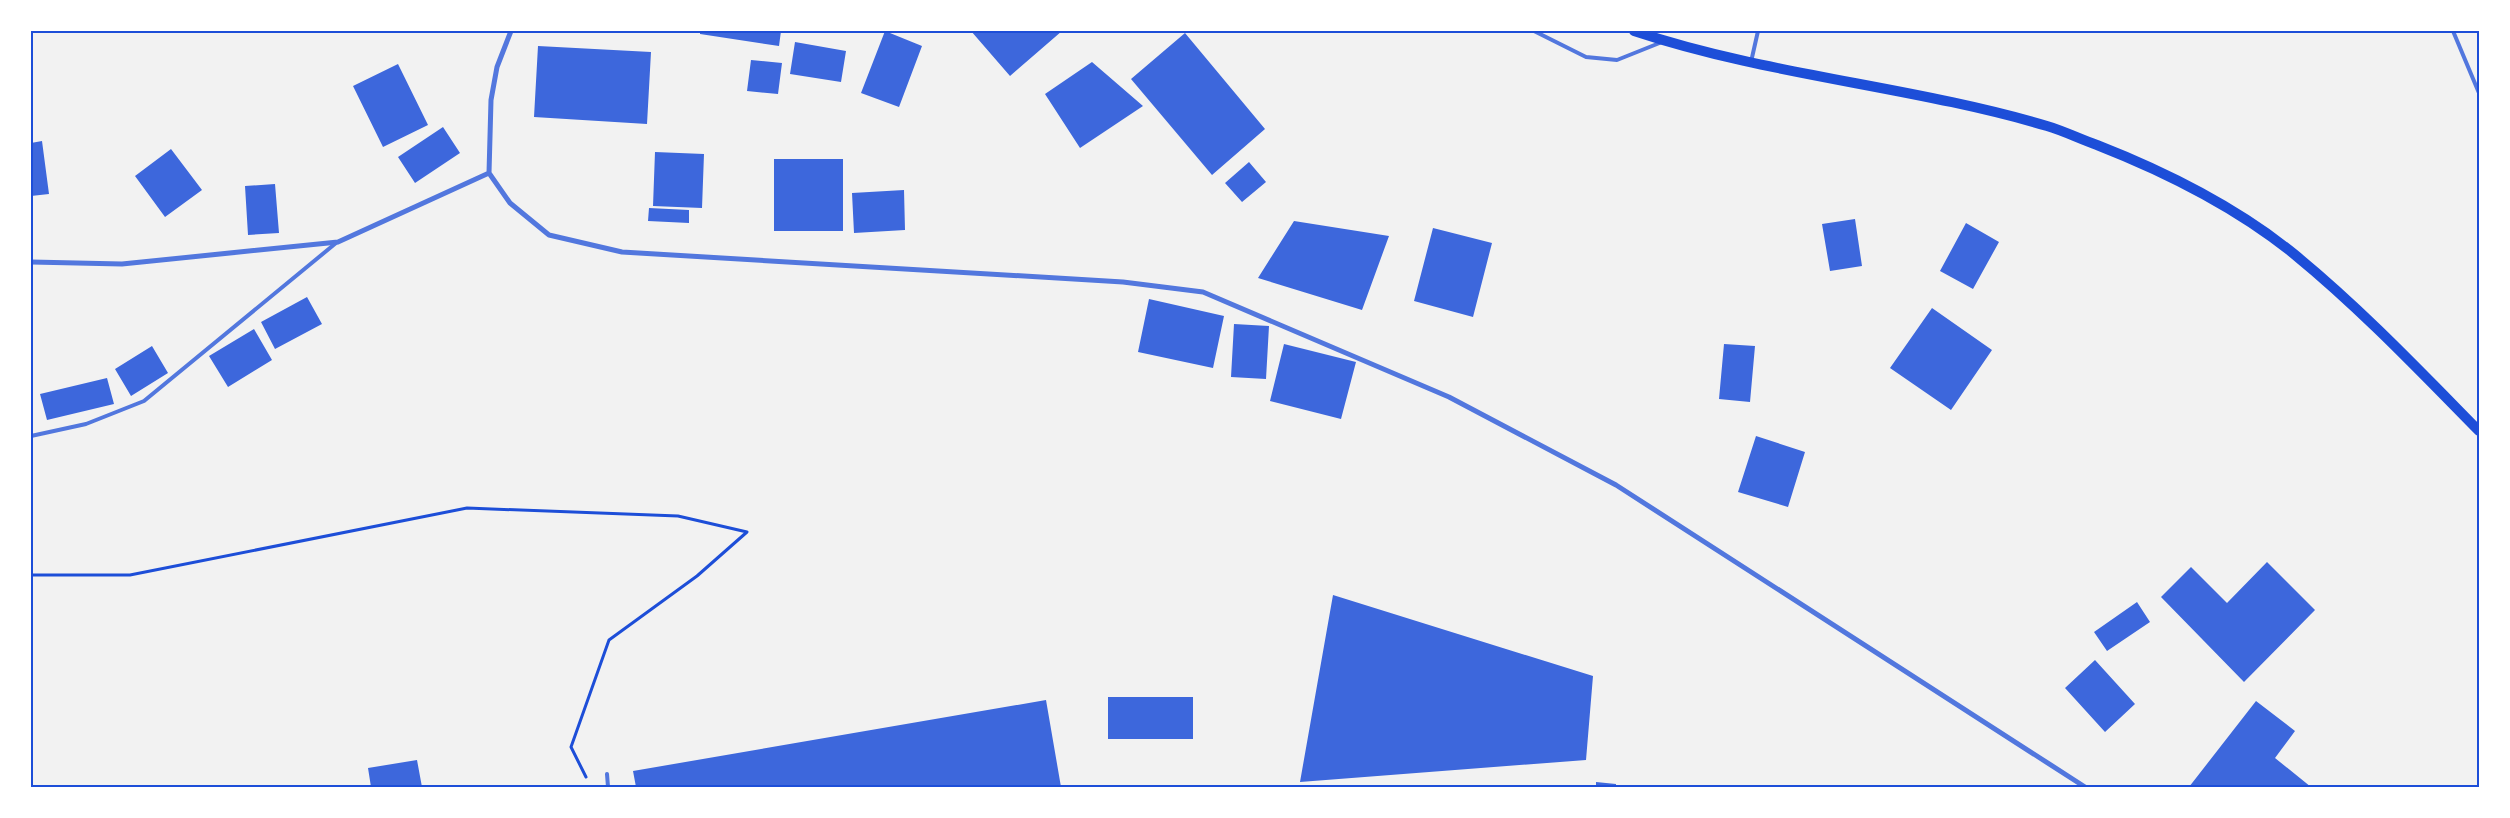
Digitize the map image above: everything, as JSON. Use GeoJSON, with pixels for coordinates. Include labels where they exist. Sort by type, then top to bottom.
{"type":"FeatureCollection","features":[{"type":"Feature","properties":{"kind":"main road"},"geometry":{"type":"LineString","coordinates":[[1634,31],[1665,42],[1751,64],[1965,106],[2049,126],[2141,162],[2221,204],[2292,253],[2349,301],[2479,431]]}},
{"type":"Feature","properties":{"kind":"street"},"geometry":{"type":"LineString","coordinates":[[511,31],[497,67],[491,100],[489,173],[510,203],[549,235],[622,252],[1122,282],[1203,292],[1449,397],[1616,485],[2085,787]]}},
{"type":"Feature","properties":{"kind":"street"},"geometry":{"type":"LineString","coordinates":[[31,262],[122,264],[338,242],[489,173]]}},
{"type":"Feature","properties":{"kind":"lane"},"geometry":{"type":"LineString","coordinates":[[1534,31],[1586,57],[1616,60],[1665,42]]}},
{"type":"Feature","properties":{"kind":"lane"},"geometry":{"type":"LineString","coordinates":[[1751,64],[1758,31]]}},
{"type":"Feature","properties":{"kind":"lane"},"geometry":{"type":"LineString","coordinates":[[2453,31],[2479,93]]}},
{"type":"Feature","properties":{"kind":"lane"},"geometry":{"type":"LineString","coordinates":[[31,436],[86,424],[144,401],[338,242]]}},
{"type":"Feature","properties":{"kind":"lane"},"geometry":{"type":"LineString","coordinates":[[607,774],[608,787]]}},
{"type":"Feature","properties":{"kind":"path"},"geometry":{"type":"LineString","coordinates":[[31,575],[130,575],[466,508],[678,516],[747,532],[697,576],[609,640],[571,747],[586,779]]}},
{"type":"Feature","properties":{"kind":"building"},"geometry":{"type":"Polygon","coordinates":[[[700,31],[781,31],[779,46],[700,34],[700,31]]]}},
{"type":"Feature","properties":{"kind":"building"},"geometry":{"type":"Polygon","coordinates":[[[885,31],[922,46],[899,107],[861,93],[885,31]]]}},
{"type":"Feature","properties":{"kind":"building"},"geometry":{"type":"Polygon","coordinates":[[[971,31],[1062,31],[1010,76],[971,31]]]}},
{"type":"Feature","properties":{"kind":"building"},"geometry":{"type":"Polygon","coordinates":[[[1185,33],[1265,129],[1212,175],[1131,79],[1185,33]]]}},
{"type":"Feature","properties":{"kind":"building"},"geometry":{"type":"Polygon","coordinates":[[[795,42],[846,51],[841,82],[790,74],[795,42]]]}},
{"type":"Feature","properties":{"kind":"building"},"geometry":{"type":"Polygon","coordinates":[[[538,46],[651,52],[647,124],[534,117],[538,46]]]}},
{"type":"Feature","properties":{"kind":"building"},"geometry":{"type":"Polygon","coordinates":[[[751,60],[782,63],[778,94],[747,91],[751,60]]]}},
{"type":"Feature","properties":{"kind":"building"},"geometry":{"type":"Polygon","coordinates":[[[1092,62],[1143,106],[1080,148],[1045,94],[1092,62]]]}},
{"type":"Feature","properties":{"kind":"building"},"geometry":{"type":"Polygon","coordinates":[[[398,64],[428,125],[383,147],[353,86],[398,64]]]}},
{"type":"Feature","properties":{"kind":"building"},"geometry":{"type":"Polygon","coordinates":[[[443,127],[460,153],[415,183],[398,157],[443,127]]]}},
{"type":"Feature","properties":{"kind":"building"},"geometry":{"type":"Polygon","coordinates":[[[42,141],[49,194],[31,196],[31,143],[42,141]]]}},
{"type":"Feature","properties":{"kind":"building"},"geometry":{"type":"Polygon","coordinates":[[[171,149],[202,190],[165,217],[135,176],[171,149]]]}},
{"type":"Feature","properties":{"kind":"building"},"geometry":{"type":"Polygon","coordinates":[[[655,152],[704,154],[702,208],[653,206],[655,152]]]}},
{"type":"Feature","properties":{"kind":"building"},"geometry":{"type":"Polygon","coordinates":[[[774,159],[843,159],[843,231],[774,231],[774,159]]]}},
{"type":"Feature","properties":{"kind":"building"},"geometry":{"type":"Polygon","coordinates":[[[1249,162],[1266,182],[1242,202],[1225,183],[1249,162]]]}},
{"type":"Feature","properties":{"kind":"building"},"geometry":{"type":"Polygon","coordinates":[[[275,184],[279,233],[248,235],[245,186],[275,184]]]}},
{"type":"Feature","properties":{"kind":"building"},"geometry":{"type":"Polygon","coordinates":[[[904,190],[905,230],[854,233],[852,193],[904,190]]]}},
{"type":"Feature","properties":{"kind":"building"},"geometry":{"type":"Polygon","coordinates":[[[649,208],[689,210],[689,223],[648,221],[649,208]]]}},
{"type":"Feature","properties":{"kind":"building"},"geometry":{"type":"Polygon","coordinates":[[[1855,219],[1862,266],[1830,271],[1822,224],[1855,219]]]}},
{"type":"Feature","properties":{"kind":"building"},"geometry":{"type":"Polygon","coordinates":[[[1294,221],[1389,236],[1362,310],[1258,278],[1294,221]]]}},
{"type":"Feature","properties":{"kind":"building"},"geometry":{"type":"Polygon","coordinates":[[[1966,223],[1999,242],[1973,289],[1940,271],[1966,223]]]}},
{"type":"Feature","properties":{"kind":"building"},"geometry":{"type":"Polygon","coordinates":[[[1433,228],[1492,243],[1473,317],[1414,301],[1433,228]]]}},
{"type":"Feature","properties":{"kind":"building"},"geometry":{"type":"Polygon","coordinates":[[[307,297],[322,324],[275,349],[261,322],[307,297]]]}},
{"type":"Feature","properties":{"kind":"building"},"geometry":{"type":"Polygon","coordinates":[[[1149,299],[1224,316],[1213,368],[1138,352],[1149,299]]]}},
{"type":"Feature","properties":{"kind":"building"},"geometry":{"type":"Polygon","coordinates":[[[1932,308],[1992,350],[1951,410],[1890,368],[1932,308]]]}},
{"type":"Feature","properties":{"kind":"building"},"geometry":{"type":"Polygon","coordinates":[[[1234,324],[1269,326],[1266,379],[1231,377],[1234,324]]]}},
{"type":"Feature","properties":{"kind":"building"},"geometry":{"type":"Polygon","coordinates":[[[254,329],[272,360],[228,387],[209,356],[254,329]]]}},
{"type":"Feature","properties":{"kind":"building"},"geometry":{"type":"Polygon","coordinates":[[[1284,344],[1356,362],[1341,419],[1270,401],[1284,344]]]}},
{"type":"Feature","properties":{"kind":"building"},"geometry":{"type":"Polygon","coordinates":[[[1724,344],[1755,346],[1750,402],[1719,399],[1724,344]]]}},
{"type":"Feature","properties":{"kind":"building"},"geometry":{"type":"Polygon","coordinates":[[[152,346],[168,373],[131,396],[115,369],[152,346]]]}},
{"type":"Feature","properties":{"kind":"building"},"geometry":{"type":"Polygon","coordinates":[[[107,378],[114,404],[47,420],[40,394],[107,378]]]}},
{"type":"Feature","properties":{"kind":"building"},"geometry":{"type":"Polygon","coordinates":[[[1756,436],[1805,452],[1788,507],[1738,492],[1756,436]]]}},
{"type":"Feature","properties":{"kind":"building"},"geometry":{"type":"Polygon","coordinates":[[[2267,562],[2315,610],[2244,682],[2161,597],[2191,567],[2227,603],[2267,562]]]}},
{"type":"Feature","properties":{"kind":"building"},"geometry":{"type":"Polygon","coordinates":[[[1333,595],[1593,676],[1586,760],[1300,782],[1333,595]]]}},
{"type":"Feature","properties":{"kind":"building"},"geometry":{"type":"Polygon","coordinates":[[[2137,602],[2150,622],[2107,651],[2094,632],[2137,602]]]}},
{"type":"Feature","properties":{"kind":"building"},"geometry":{"type":"Polygon","coordinates":[[[2095,660],[2135,704],[2105,732],[2065,688],[2095,660]]]}},
{"type":"Feature","properties":{"kind":"building"},"geometry":{"type":"Polygon","coordinates":[[[1108,697],[1193,697],[1193,739],[1108,739],[1108,697]]]}},
{"type":"Feature","properties":{"kind":"building"},"geometry":{"type":"Polygon","coordinates":[[[1046,700],[1061,787],[636,787],[633,771],[1046,700]]]}},
{"type":"Feature","properties":{"kind":"building"},"geometry":{"type":"Polygon","coordinates":[[[2256,701],[2295,731],[2275,758],[2311,787],[2189,787],[2256,701]]]}},
{"type":"Feature","properties":{"kind":"building"},"geometry":{"type":"Polygon","coordinates":[[[417,760],[422,787],[371,787],[368,768],[417,760]]]}},
{"type":"Feature","properties":{"kind":"building"},"geometry":{"type":"Polygon","coordinates":[[[1596,782],[1616,784],[1616,787],[1596,787],[1596,782]]]}}]}
